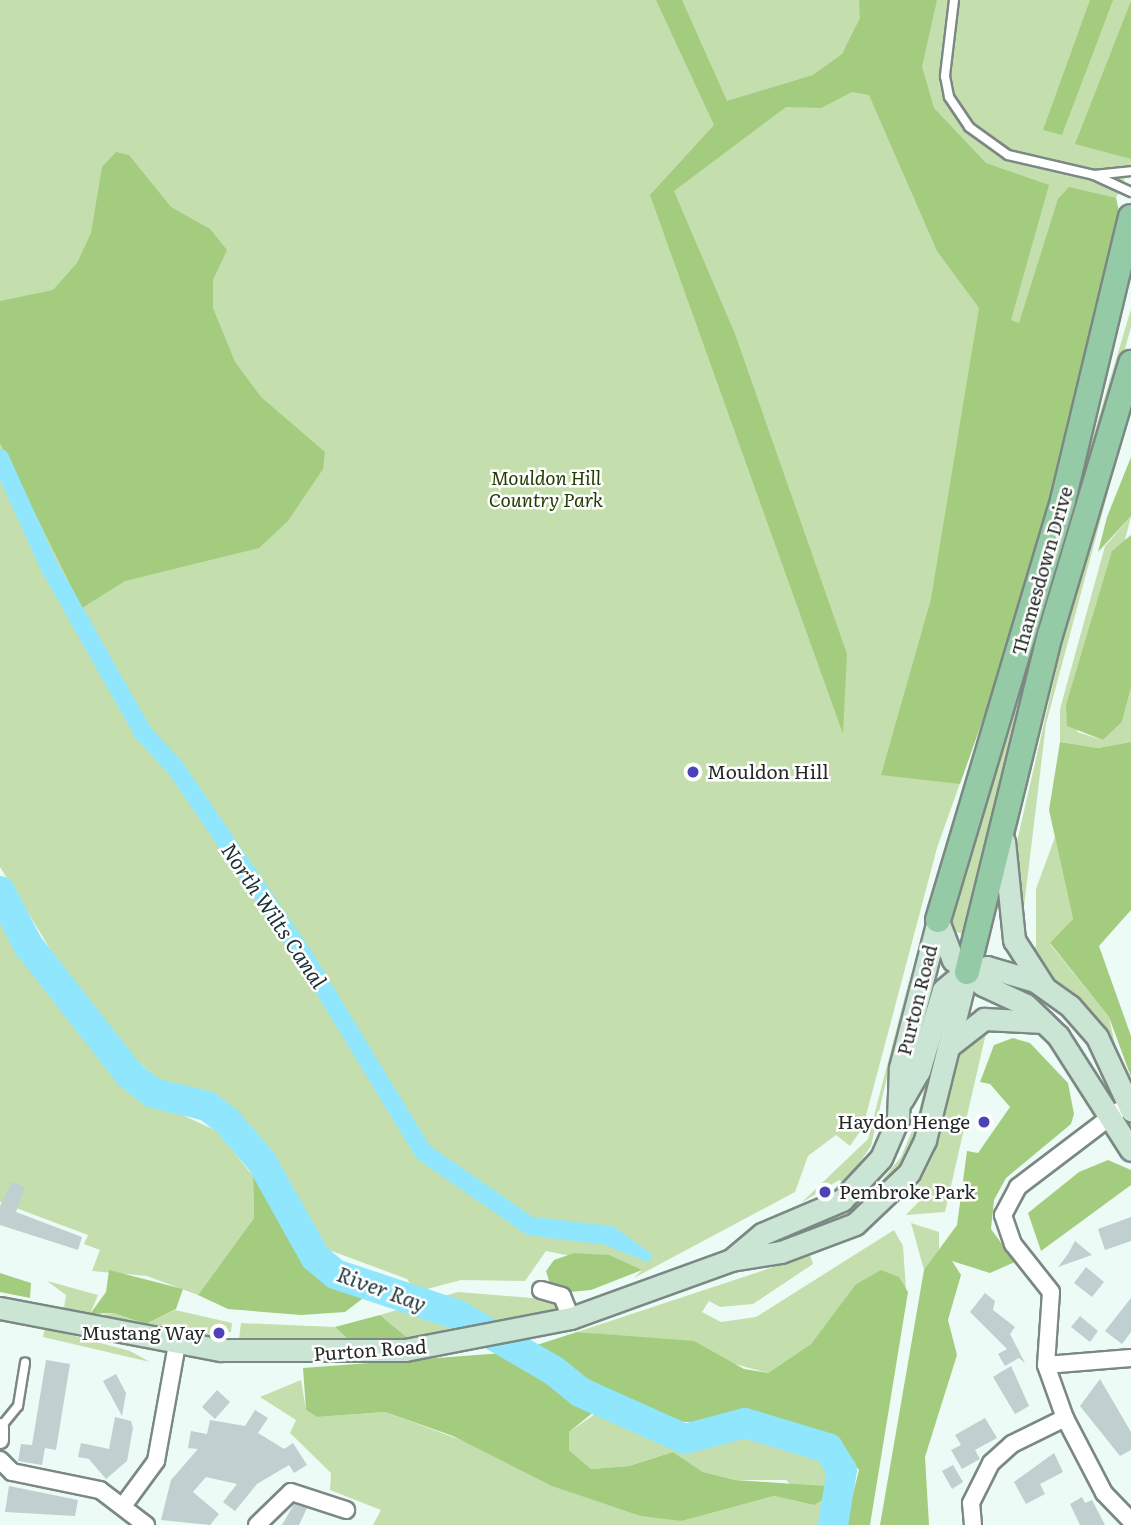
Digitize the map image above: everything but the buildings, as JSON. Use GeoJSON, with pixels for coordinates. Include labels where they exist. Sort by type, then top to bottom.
{"type":"FeatureCollection","features":[{"type":"Feature","properties":{"kind":"main road","name":"Thamesdown Drive"},"geometry":{"type":"LineString","coordinates":[[938,920],[1057,521],[1131,218]]}},
{"type":"Feature","properties":{"kind":"main road"},"geometry":{"type":"LineString","coordinates":[[1105,328],[1131,284]]}},
{"type":"Feature","properties":{"kind":"main road","name":"Thamesdown Drive"},"geometry":{"type":"LineString","coordinates":[[967,972],[1049,635],[1131,363]]}},
{"type":"Feature","properties":{"kind":"main road"},"geometry":{"type":"LineString","coordinates":[[1003,821],[1014,940],[1047,989],[1097,1037],[1130,1107]]}},
{"type":"Feature","properties":{"kind":"main road","name":"Purton Road"},"geometry":{"type":"LineString","coordinates":[[938,920],[942,942],[967,972],[1018,1000],[1071,1052],[1108,1117],[1131,1150]]}},
{"type":"Feature","properties":{"kind":"main road","name":"Purton Road"},"geometry":{"type":"LineString","coordinates":[[902,1100],[900,1068],[938,920]]}},
{"type":"Feature","properties":{"kind":"main road"},"geometry":{"type":"LineString","coordinates":[[967,972],[1004,970],[1047,989]]}},
{"type":"Feature","properties":{"kind":"main road","name":"Purton Road"},"geometry":{"type":"LineString","coordinates":[[0,1308],[177,1343],[319,1354],[482,1339],[524,1330],[571,1318],[731,1260],[820,1239],[882,1205],[918,1157],[967,972]]}},
{"type":"Feature","properties":{"kind":"main road","name":"Purton Road"},"geometry":{"type":"LineString","coordinates":[[731,1260],[762,1234],[825,1210],[854,1191],[881,1158],[902,1100],[919,1071],[938,997],[967,972]]}},
{"type":"Feature","properties":{"kind":"main road"},"geometry":{"type":"LineString","coordinates":[[948,1047],[984,1019],[1043,1022]]}},
{"type":"Feature","properties":{"kind":"street"},"geometry":{"type":"LineString","coordinates":[[1130,1107],[1108,1117],[1018,1187],[1003,1215],[1013,1244],[1051,1292],[1046,1364],[1065,1418],[1104,1493],[1131,1521]]}},
{"type":"Feature","properties":{"kind":"street"},"geometry":{"type":"LineString","coordinates":[[541,1290],[562,1296],[571,1318]]}},
{"type":"Feature","properties":{"kind":"street"},"geometry":{"type":"LineString","coordinates":[[123,1506],[156,1461],[177,1343]]}},
{"type":"Feature","properties":{"kind":"street"},"geometry":{"type":"LineString","coordinates":[[1046,1364],[1131,1358]]}},
{"type":"Feature","properties":{"kind":"street"},"geometry":{"type":"LineString","coordinates":[[973,1525],[971,1503],[991,1463],[1012,1444],[1065,1418]]}},
{"type":"Feature","properties":{"kind":"street"},"geometry":{"type":"LineString","coordinates":[[0,1428],[0,1440]]}},
{"type":"Feature","properties":{"kind":"street"},"geometry":{"type":"LineString","coordinates":[[2,1468],[90,1486],[123,1506],[146,1525]]}},
{"type":"Feature","properties":{"kind":"street"},"geometry":{"type":"LineString","coordinates":[[257,1525],[281,1497],[314,1485],[346,1510]]}},
{"type":"Feature","properties":{"kind":"lane"},"geometry":{"type":"LineString","coordinates":[[954,0],[945,76],[949,97],[969,127],[1008,155],[1094,175],[1131,192]]}},
{"type":"Feature","properties":{"kind":"lane"},"geometry":{"type":"LineString","coordinates":[[1094,175],[1131,172]]}},
{"type":"Feature","properties":{"kind":"lane"},"geometry":{"type":"LineString","coordinates":[[0,1428],[18,1406],[25,1363]]}},
{"type":"Feature","properties":{"kind":"green space","name":"Mouldon Hill Country Park"},"geometry":{"type":"Polygon","coordinates":[[[0,0],[1131,0],[1131,165],[1116,198],[1122,226],[1035,572],[937,848],[863,1127],[850,1146],[836,1135],[808,1156],[795,1192],[634,1278],[642,1270],[546,1251],[525,1281],[461,1280],[416,1292],[407,1279],[321,1247],[261,1140],[229,1109],[198,1092],[165,1084],[137,1061],[74,988],[0,867],[0,0]]]}},
{"type":"Feature","properties":{"kind":"green space"},"geometry":{"type":"Polygon","coordinates":[[[656,0],[682,0],[727,101],[813,75],[842,54],[860,18],[859,0],[937,0],[922,67],[934,108],[986,163],[1049,185],[1011,320],[1019,323],[1058,199],[1069,187],[1116,198],[1122,226],[1035,572],[960,784],[881,775],[931,599],[979,308],[937,251],[869,95],[852,92],[821,108],[786,107],[674,191],[735,334],[847,654],[843,734],[650,195],[714,125],[656,0]]]}},
{"type":"Feature","properties":{"kind":"green space"},"geometry":{"type":"Polygon","coordinates":[[[1090,0],[1113,0],[1062,135],[1043,130],[1090,0]]]}},
{"type":"Feature","properties":{"kind":"green space"},"geometry":{"type":"Polygon","coordinates":[[[1131,1],[1131,159],[1075,144],[1131,1]]]}},
{"type":"Feature","properties":{"kind":"green space"},"geometry":{"type":"Polygon","coordinates":[[[116,152],[129,155],[171,207],[210,229],[227,250],[213,280],[213,308],[235,362],[261,397],[325,452],[323,469],[288,521],[259,548],[125,581],[82,608],[0,443],[0,301],[53,290],[77,263],[91,233],[102,167],[116,152]]]}},
{"type":"Feature","properties":{"kind":"green space"},"geometry":{"type":"Polygon","coordinates":[[[1131,309],[1131,327],[966,935],[950,930],[951,913],[1131,309]]]}},
{"type":"Feature","properties":{"kind":"green space"},"geometry":{"type":"Polygon","coordinates":[[[1131,406],[1046,724],[1020,940],[1015,850],[1075,588],[1131,406]]]}},
{"type":"Feature","properties":{"kind":"green space"},"geometry":{"type":"Polygon","coordinates":[[[1131,457],[1131,516],[1098,552],[1107,517],[1131,457]]]}},
{"type":"Feature","properties":{"kind":"green space"},"geometry":{"type":"Polygon","coordinates":[[[1131,516],[1077,732],[1103,740],[1122,722],[1131,688],[1131,742],[1098,748],[1060,742],[1060,709],[1105,546],[1131,516]]]}},
{"type":"Feature","properties":{"kind":"green space"},"geometry":{"type":"Polygon","coordinates":[[[1131,535],[1131,688],[1122,722],[1103,740],[1067,726],[1066,705],[1112,551],[1131,535]]]}},
{"type":"Feature","properties":{"kind":"green space"},"geometry":{"type":"Polygon","coordinates":[[[1060,742],[1098,748],[1131,742],[1131,910],[1099,946],[1131,1036],[1131,1077],[1109,1017],[1050,943],[1073,919],[1049,810],[1060,742]]]}},
{"type":"Feature","properties":{"kind":"green space"},"geometry":{"type":"Polygon","coordinates":[[[1055,837],[1073,919],[1050,944],[1109,1017],[1115,1045],[1086,1005],[1044,972],[1030,950],[1036,946],[1036,889],[1055,837]]]}},
{"type":"Feature","properties":{"kind":"green space"},"geometry":{"type":"Polygon","coordinates":[[[0,919],[88,1039],[141,1096],[217,1131],[253,1176],[254,1218],[198,1295],[147,1276],[92,1271],[100,1250],[84,1244],[88,1235],[0,1202],[0,919]]]}},
{"type":"Feature","properties":{"kind":"green space"},"geometry":{"type":"Polygon","coordinates":[[[913,965],[871,1146],[845,1184],[839,1180],[801,1203],[868,1139],[913,965]]]}},
{"type":"Feature","properties":{"kind":"green space"},"geometry":{"type":"Polygon","coordinates":[[[944,1005],[949,1007],[917,1135],[904,1161],[861,1207],[814,1231],[813,1225],[870,1195],[901,1157],[917,1119],[944,1005]]]}},
{"type":"Feature","properties":{"kind":"green space"},"geometry":{"type":"Polygon","coordinates":[[[987,1029],[945,1212],[906,1215],[927,1193],[918,1186],[932,1158],[959,1054],[987,1029]]]}},
{"type":"Feature","properties":{"kind":"green space"},"geometry":{"type":"Polygon","coordinates":[[[1013,1038],[1030,1043],[1068,1083],[1074,1114],[1071,1124],[1006,1178],[994,1200],[991,1229],[1015,1262],[990,1273],[952,1261],[961,1275],[948,1320],[957,1355],[925,1457],[929,1525],[880,1525],[924,1270],[957,1225],[967,1151],[978,1153],[1010,1107],[990,1084],[980,1082],[994,1045],[1013,1038]]]}},
{"type":"Feature","properties":{"kind":"green space"},"geometry":{"type":"Polygon","coordinates":[[[1108,1160],[1131,1170],[1131,1185],[1041,1251],[1028,1213],[1079,1172],[1108,1160]]]}},
{"type":"Feature","properties":{"kind":"green space"},"geometry":{"type":"Polygon","coordinates":[[[253,1176],[326,1260],[366,1296],[345,1312],[301,1315],[228,1309],[198,1295],[254,1218],[253,1176]]]}},
{"type":"Feature","properties":{"kind":"green space"},"geometry":{"type":"Polygon","coordinates":[[[911,1223],[939,1232],[939,1256],[924,1270],[911,1223]]]}},
{"type":"Feature","properties":{"kind":"green space"},"geometry":{"type":"Polygon","coordinates":[[[894,1230],[903,1246],[906,1290],[899,1277],[855,1285],[811,1344],[768,1373],[635,1337],[577,1332],[810,1255],[813,1264],[753,1304],[720,1307],[709,1301],[702,1312],[721,1322],[756,1317],[894,1230]]]}},
{"type":"Feature","properties":{"kind":"green space"},"geometry":{"type":"Polygon","coordinates":[[[574,1253],[609,1255],[642,1270],[591,1290],[570,1292],[550,1284],[546,1271],[554,1260],[574,1253]]]}},
{"type":"Feature","properties":{"kind":"green space"},"geometry":{"type":"Polygon","coordinates":[[[109,1270],[183,1289],[176,1309],[146,1324],[113,1313],[90,1314],[106,1292],[109,1270]]]}},
{"type":"Feature","properties":{"kind":"green space"},"geometry":{"type":"Polygon","coordinates":[[[881,1270],[899,1277],[908,1292],[870,1525],[845,1525],[859,1470],[847,1456],[752,1412],[707,1423],[670,1421],[606,1402],[569,1432],[569,1450],[591,1469],[629,1466],[673,1452],[703,1472],[735,1480],[825,1486],[827,1497],[814,1505],[774,1496],[682,1521],[641,1516],[552,1486],[453,1436],[385,1412],[317,1417],[306,1410],[303,1368],[515,1352],[577,1332],[694,1341],[744,1369],[768,1373],[811,1344],[855,1285],[881,1270]]]}},
{"type":"Feature","properties":{"kind":"green space"},"geometry":{"type":"Polygon","coordinates":[[[0,1273],[31,1283],[30,1298],[0,1292],[0,1273]]]}},
{"type":"Feature","properties":{"kind":"green space"},"geometry":{"type":"Polygon","coordinates":[[[47,1281],[98,1295],[90,1314],[64,1308],[66,1295],[47,1281]]]}},
{"type":"Feature","properties":{"kind":"green space"},"geometry":{"type":"Polygon","coordinates":[[[458,1292],[555,1300],[559,1310],[511,1323],[477,1321],[410,1340],[380,1315],[458,1292]]]}},
{"type":"Feature","properties":{"kind":"green space"},"geometry":{"type":"Polygon","coordinates":[[[175,1310],[232,1323],[231,1332],[214,1330],[212,1337],[97,1316],[113,1313],[146,1324],[175,1310]]]}},
{"type":"Feature","properties":{"kind":"green space"},"geometry":{"type":"Polygon","coordinates":[[[380,1315],[410,1340],[350,1341],[335,1327],[380,1315]]]}},
{"type":"Feature","properties":{"kind":"green space"},"geometry":{"type":"Polygon","coordinates":[[[241,1323],[335,1327],[350,1341],[239,1339],[241,1323]]]}},
{"type":"Feature","properties":{"kind":"green space"},"geometry":{"type":"Polygon","coordinates":[[[45,1328],[130,1351],[150,1362],[43,1337],[45,1328]]]}},
{"type":"Feature","properties":{"kind":"green space"},"geometry":{"type":"Polygon","coordinates":[[[301,1380],[306,1410],[317,1417],[385,1412],[682,1521],[774,1496],[814,1505],[786,1480],[735,1480],[703,1472],[673,1452],[629,1466],[591,1469],[569,1450],[569,1432],[598,1412],[626,1419],[675,1449],[747,1438],[826,1459],[833,1467],[831,1490],[822,1525],[373,1525],[381,1510],[330,1490],[331,1473],[290,1433],[296,1420],[260,1397],[301,1380]]]}},
{"type":"Feature","properties":{"kind":"water"},"geometry":{"type":"Polygon","coordinates":[[[540,1218],[613,1226],[653,1255],[648,1262],[602,1244],[540,1237],[540,1218]]]}},
{"type":"Feature","properties":{"kind":"waterway","name":"North Wilts Canal"},"geometry":{"type":"LineString","coordinates":[[0,458],[50,568],[144,734],[175,767],[304,956],[423,1152],[530,1226],[562,1229]]}},
{"type":"Feature","properties":{"kind":"waterway","name":"River Ray"},"geometry":{"type":"LineString","coordinates":[[0,891],[28,945],[130,1075],[153,1093],[207,1106],[227,1121],[262,1162],[315,1257],[335,1274],[458,1315],[553,1370],[580,1392],[685,1439],[745,1423],[828,1448],[842,1470],[833,1525]]}},
{"type":"Feature","properties":{"kind":"place","name":"Mouldon Hill"},"geometry":{"type":"Point","coordinates":[693,772]}},
{"type":"Feature","properties":{"kind":"place","name":"Haydon Henge"},"geometry":{"type":"Point","coordinates":[984,1122]}},
{"type":"Feature","properties":{"kind":"place","name":"Pembroke Park"},"geometry":{"type":"Point","coordinates":[825,1192]}},
{"type":"Feature","properties":{"kind":"place","name":"Mustang Way"},"geometry":{"type":"Point","coordinates":[219,1333]}}]}
